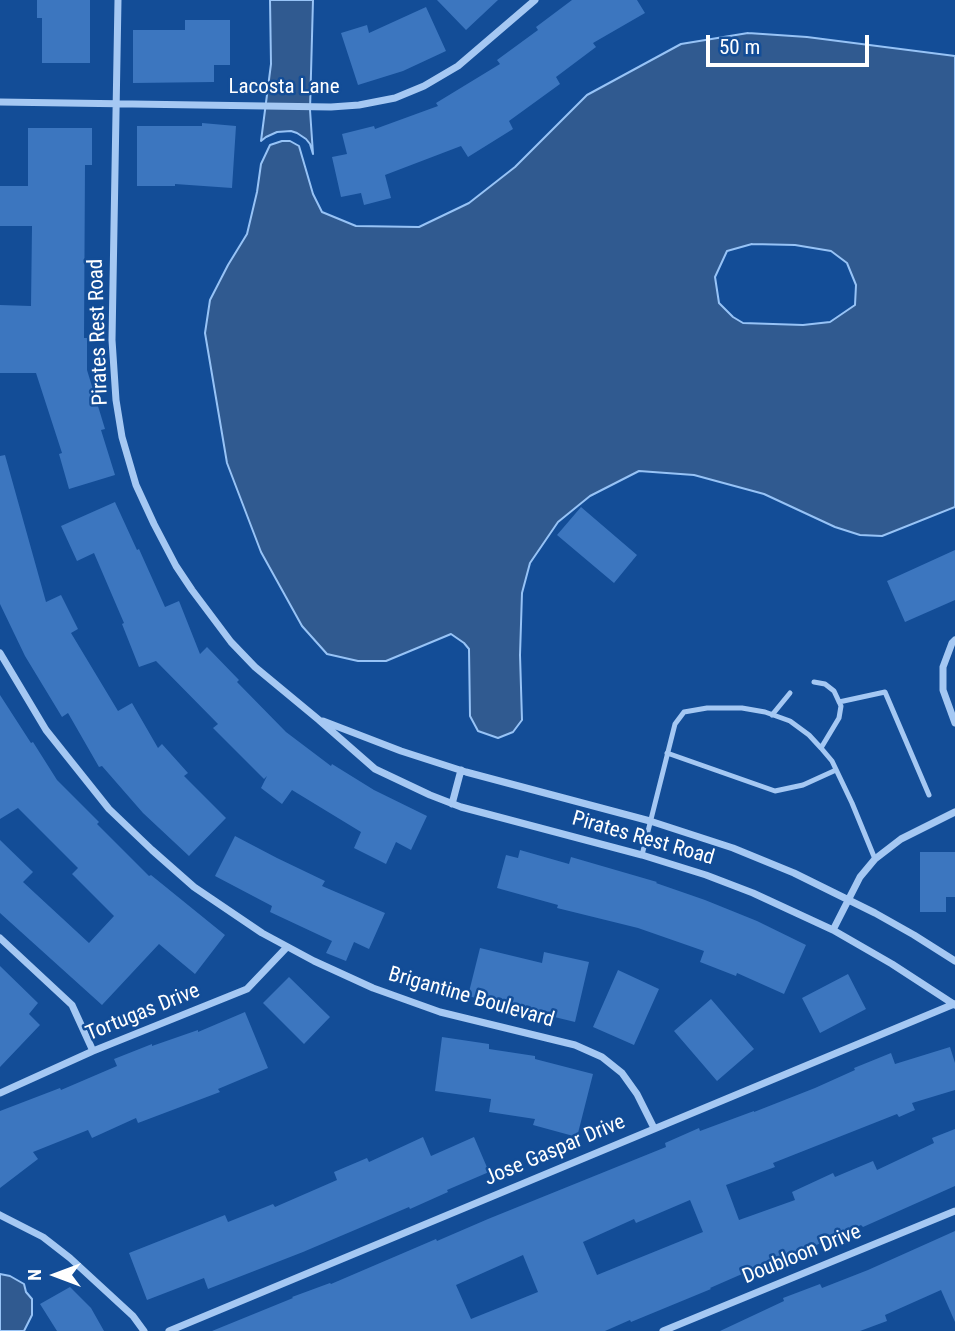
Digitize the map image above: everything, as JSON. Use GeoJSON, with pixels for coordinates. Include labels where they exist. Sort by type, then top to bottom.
{"type":"FeatureCollection","features":[{"type":"Feature","properties":{"kind":"street","name":"Pirates Rest Road"},"geometry":{"type":"LineString","coordinates":[[118,0],[112,340],[116,400],[122,437],[136,485],[176,566],[231,642],[255,667],[375,769],[452,804],[642,855],[753,893],[833,930],[955,1005]]}},
{"type":"Feature","properties":{"kind":"street","name":"Lacosta Lane"},"geometry":{"type":"LineString","coordinates":[[0,103],[331,107],[359,105],[395,98],[424,86],[458,66],[535,0]]}},
{"type":"Feature","properties":{"kind":"street"},"geometry":{"type":"LineString","coordinates":[[955,640],[943,667],[943,690],[955,723]]}},
{"type":"Feature","properties":{"kind":"street","name":"Brigantine Boulevard"},"geometry":{"type":"LineString","coordinates":[[0,653],[46,730],[109,809],[194,887],[286,947],[373,988],[429,1008],[575,1045],[602,1057],[622,1073],[637,1094],[654,1128]]}},
{"type":"Feature","properties":{"kind":"street","name":"Pirates Rest Road"},"geometry":{"type":"LineString","coordinates":[[319,720],[461,770],[650,821],[733,848],[794,873],[875,913],[955,961]]}},
{"type":"Feature","properties":{"kind":"street"},"geometry":{"type":"LineString","coordinates":[[452,804],[461,770]]}},
{"type":"Feature","properties":{"kind":"street"},"geometry":{"type":"LineString","coordinates":[[833,930],[860,877],[875,859],[901,839],[955,812]]}},
{"type":"Feature","properties":{"kind":"street"},"geometry":{"type":"LineString","coordinates":[[0,938],[72,1005],[93,1051]]}},
{"type":"Feature","properties":{"kind":"street","name":"Tortugas Drive"},"geometry":{"type":"LineString","coordinates":[[0,1093],[93,1051],[247,989],[286,947]]}},
{"type":"Feature","properties":{"kind":"street","name":"Jose Gaspar Drive"},"geometry":{"type":"LineString","coordinates":[[169,1331],[955,1005]]}},
{"type":"Feature","properties":{"kind":"street","name":"Doubloon Drive"},"geometry":{"type":"LineString","coordinates":[[663,1331],[955,1211]]}},
{"type":"Feature","properties":{"kind":"street"},"geometry":{"type":"LineString","coordinates":[[0,1214],[43,1237],[70,1258],[133,1316],[144,1331]]}},
{"type":"Feature","properties":{"kind":"lane"},"geometry":{"type":"LineString","coordinates":[[814,682],[825,684],[834,691],[841,706],[839,718],[821,748]]}},
{"type":"Feature","properties":{"kind":"lane"},"geometry":{"type":"LineString","coordinates":[[839,702],[885,692],[929,795]]}},
{"type":"Feature","properties":{"kind":"lane"},"geometry":{"type":"LineString","coordinates":[[772,715],[790,693]]}},
{"type":"Feature","properties":{"kind":"lane"},"geometry":{"type":"LineString","coordinates":[[642,855],[675,724],[684,712],[707,708],[742,708],[765,712],[790,722],[821,748],[832,761],[875,859]]}},
{"type":"Feature","properties":{"kind":"lane"},"geometry":{"type":"LineString","coordinates":[[667,753],[775,791],[803,785],[836,770]]}},
{"type":"Feature","properties":{"kind":"water"},"geometry":{"type":"Polygon","coordinates":[[[270,0],[313,0],[310,110],[313,154],[306,139],[291,131],[277,132],[261,141],[271,64],[270,0]]]}},
{"type":"Feature","properties":{"kind":"water"},"geometry":{"type":"Polygon","coordinates":[[[748,33],[807,37],[955,56],[955,507],[882,536],[860,535],[835,527],[764,494],[694,475],[639,471],[590,496],[558,522],[530,563],[522,593],[522,720],[513,732],[498,738],[478,731],[470,716],[469,649],[451,634],[386,661],[358,661],[327,654],[302,626],[261,552],[227,463],[205,333],[210,300],[247,234],[261,164],[270,145],[290,141],[299,146],[313,194],[322,212],[356,226],[419,227],[469,203],[515,167],[587,95],[681,44],[748,33]],[[752,244],[727,251],[715,277],[719,303],[743,323],[803,325],[830,322],[855,305],[856,285],[847,263],[831,251],[795,245],[752,244]]]}},
{"type":"Feature","properties":{"kind":"water"},"geometry":{"type":"Polygon","coordinates":[[[0,1274],[24,1284],[32,1299],[32,1315],[24,1331],[0,1331],[0,1274]]]}},
{"type":"Feature","properties":{"kind":"building"},"geometry":{"type":"Polygon","coordinates":[[[37,0],[90,0],[90,63],[42,63],[42,18],[37,18],[37,0]]]}},
{"type":"Feature","properties":{"kind":"building"},"geometry":{"type":"Polygon","coordinates":[[[437,0],[498,0],[466,30],[437,0]]]}},
{"type":"Feature","properties":{"kind":"building"},"geometry":{"type":"Polygon","coordinates":[[[572,0],[637,0],[645,13],[593,43],[596,47],[556,77],[560,84],[509,121],[513,129],[468,157],[461,146],[385,175],[391,198],[364,205],[361,193],[341,197],[332,157],[347,154],[342,134],[374,126],[375,129],[438,106],[436,103],[500,64],[497,60],[538,30],[536,27],[572,0]]]}},
{"type":"Feature","properties":{"kind":"building"},"geometry":{"type":"Polygon","coordinates":[[[426,7],[446,51],[403,71],[358,85],[341,33],[367,25],[369,33],[426,7]]]}},
{"type":"Feature","properties":{"kind":"building"},"geometry":{"type":"Polygon","coordinates":[[[185,20],[230,20],[230,65],[214,65],[214,82],[133,83],[133,30],[185,30],[185,20]]]}},
{"type":"Feature","properties":{"kind":"building"},"geometry":{"type":"Polygon","coordinates":[[[202,123],[236,126],[232,188],[175,184],[137,186],[137,126],[202,126],[202,123]]]}},
{"type":"Feature","properties":{"kind":"building"},"geometry":{"type":"Polygon","coordinates":[[[28,128],[92,128],[92,165],[85,165],[84,338],[87,338],[87,370],[105,429],[101,430],[115,475],[69,489],[59,454],[62,453],[36,373],[0,373],[0,305],[31,306],[32,226],[0,226],[0,186],[28,186],[28,128]]]}},
{"type":"Feature","properties":{"kind":"building"},"geometry":{"type":"Polygon","coordinates":[[[5,455],[46,602],[61,595],[78,629],[71,633],[118,711],[132,703],[158,748],[162,744],[188,773],[184,776],[226,818],[189,856],[143,813],[102,766],[99,767],[68,713],[62,717],[25,656],[0,604],[0,456],[5,455]]]}},
{"type":"Feature","properties":{"kind":"building"},"geometry":{"type":"Polygon","coordinates":[[[115,502],[165,607],[179,601],[200,654],[207,647],[286,732],[331,766],[332,764],[374,790],[427,816],[411,850],[396,842],[386,864],[354,848],[361,832],[292,790],[282,804],[261,788],[267,776],[264,779],[213,728],[218,724],[156,661],[139,667],[122,624],[124,623],[94,553],[77,561],[61,526],[115,502]]]}},
{"type":"Feature","properties":{"kind":"building"},"geometry":{"type":"Polygon","coordinates":[[[581,507],[637,555],[614,583],[557,535],[581,507]]]}},
{"type":"Feature","properties":{"kind":"building"},"geometry":{"type":"Polygon","coordinates":[[[955,550],[955,600],[905,622],[887,581],[955,550]]]}},
{"type":"Feature","properties":{"kind":"building"},"geometry":{"type":"Polygon","coordinates":[[[0,695],[57,780],[99,822],[97,824],[149,876],[225,935],[195,974],[159,944],[102,1005],[0,913],[0,840],[33,872],[23,882],[89,943],[114,916],[72,874],[78,868],[18,808],[0,819],[0,695]]]}},
{"type":"Feature","properties":{"kind":"building"},"geometry":{"type":"Polygon","coordinates":[[[235,836],[325,881],[322,886],[385,913],[369,949],[354,942],[346,961],[326,953],[332,941],[270,912],[272,906],[215,876],[235,836]]]}},
{"type":"Feature","properties":{"kind":"building"},"geometry":{"type":"Polygon","coordinates":[[[520,850],[569,864],[571,857],[657,882],[757,921],[806,945],[784,994],[737,973],[736,976],[700,962],[704,951],[638,928],[557,908],[558,905],[497,888],[506,855],[518,858],[520,850]]]}},
{"type":"Feature","properties":{"kind":"building"},"geometry":{"type":"Polygon","coordinates":[[[920,852],[955,852],[955,897],[946,897],[946,912],[920,912],[920,852]]]}},
{"type":"Feature","properties":{"kind":"building"},"geometry":{"type":"Polygon","coordinates":[[[480,948],[542,963],[544,952],[589,962],[575,1022],[468,996],[480,948]]]}},
{"type":"Feature","properties":{"kind":"building"},"geometry":{"type":"Polygon","coordinates":[[[0,966],[38,1003],[29,1014],[40,1025],[0,1067],[0,966]]]}},
{"type":"Feature","properties":{"kind":"building"},"geometry":{"type":"Polygon","coordinates":[[[618,970],[659,989],[634,1045],[593,1027],[618,970]]]}},
{"type":"Feature","properties":{"kind":"building"},"geometry":{"type":"Polygon","coordinates":[[[848,974],[866,1009],[820,1033],[802,998],[848,974]]]}},
{"type":"Feature","properties":{"kind":"building"},"geometry":{"type":"Polygon","coordinates":[[[289,977],[330,1017],[304,1044],[263,1003],[289,977]]]}},
{"type":"Feature","properties":{"kind":"building"},"geometry":{"type":"Polygon","coordinates":[[[711,999],[754,1049],[717,1081],[674,1031],[711,999]]]}},
{"type":"Feature","properties":{"kind":"building"},"geometry":{"type":"Polygon","coordinates":[[[245,1012],[268,1068],[218,1089],[220,1092],[138,1123],[136,1118],[92,1138],[88,1130],[33,1152],[38,1159],[0,1188],[0,1111],[60,1088],[61,1090],[117,1066],[114,1059],[152,1044],[198,1032],[245,1012]]]}},
{"type":"Feature","properties":{"kind":"building"},"geometry":{"type":"Polygon","coordinates":[[[442,1037],[489,1044],[489,1049],[535,1056],[535,1059],[593,1074],[577,1137],[533,1125],[535,1119],[489,1112],[491,1099],[435,1091],[442,1037]]]}},
{"type":"Feature","properties":{"kind":"building"},"geometry":{"type":"Polygon","coordinates":[[[950,1047],[955,1063],[955,1090],[912,1103],[915,1110],[899,1117],[897,1114],[773,1163],[775,1167],[726,1185],[739,1220],[795,1200],[792,1192],[833,1173],[835,1177],[873,1161],[877,1170],[934,1143],[932,1138],[955,1129],[955,1186],[863,1227],[861,1225],[803,1251],[758,1267],[631,1322],[630,1320],[605,1331],[212,1331],[666,1147],[665,1143],[699,1128],[700,1131],[754,1112],[891,1053],[895,1064],[950,1047]],[[690,1200],[636,1223],[634,1219],[583,1242],[597,1275],[703,1232],[690,1200]],[[523,1255],[456,1285],[471,1319],[538,1292],[523,1255]]]}},
{"type":"Feature","properties":{"kind":"building"},"geometry":{"type":"Polygon","coordinates":[[[423,1137],[431,1156],[474,1137],[489,1172],[410,1209],[409,1207],[208,1289],[204,1278],[147,1300],[129,1253],[225,1215],[228,1222],[273,1204],[275,1207],[337,1180],[334,1172],[367,1158],[369,1162],[423,1137]]]}},
{"type":"Feature","properties":{"kind":"building"},"geometry":{"type":"Polygon","coordinates":[[[955,1231],[955,1322],[941,1290],[885,1315],[887,1321],[860,1331],[720,1331],[784,1301],[783,1298],[820,1284],[822,1288],[955,1231]]]}},
{"type":"Feature","properties":{"kind":"building"},"geometry":{"type":"Polygon","coordinates":[[[70,1287],[91,1308],[104,1331],[57,1331],[40,1304],[70,1287]]]}}]}
